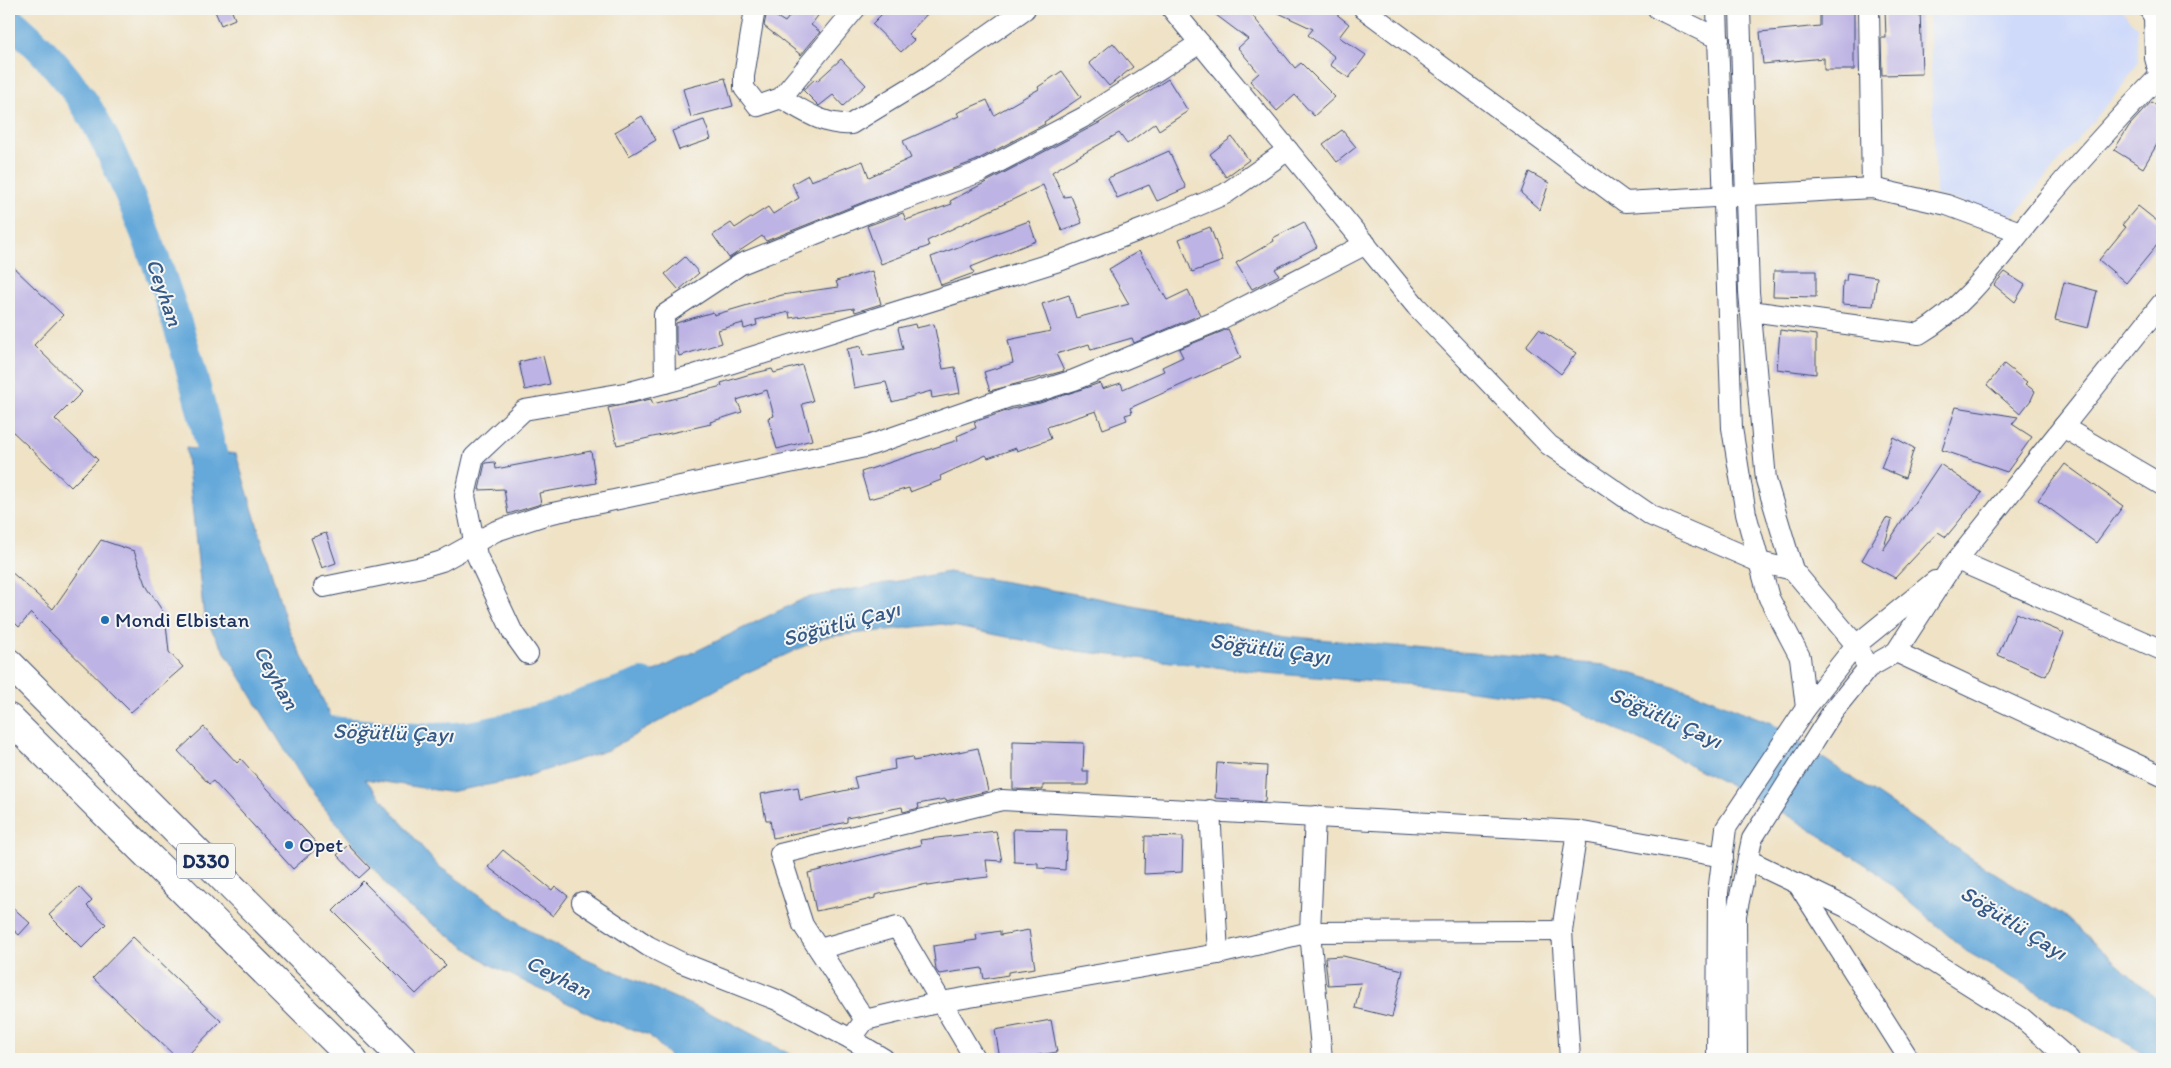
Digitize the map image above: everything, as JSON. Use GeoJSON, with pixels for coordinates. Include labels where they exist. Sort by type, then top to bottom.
{"type":"FeatureCollection","features":[{"type":"Feature","properties":{"kind":"highway","name":"D330"},"geometry":{"type":"LineString","coordinates":[[9,663],[403,1059]]}},
{"type":"Feature","properties":{"kind":"highway","name":"D330"},"geometry":{"type":"LineString","coordinates":[[9,718],[353,1059]]}},
{"type":"Feature","properties":{"kind":"street"},"geometry":{"type":"LineString","coordinates":[[755,9],[744,76],[744,88],[758,106],[781,98],[855,9]]}},
{"type":"Feature","properties":{"kind":"street"},"geometry":{"type":"LineString","coordinates":[[781,98],[826,123],[837,126],[852,124],[928,77],[1025,9]]}},
{"type":"Feature","properties":{"kind":"street"},"geometry":{"type":"LineString","coordinates":[[1172,9],[1416,306],[1549,445],[1652,516],[1759,562],[1793,570]]}},
{"type":"Feature","properties":{"kind":"street"},"geometry":{"type":"LineString","coordinates":[[1364,9],[1625,202],[1724,198],[1746,194],[1872,188],[1947,205],[2020,232]]}},
{"type":"Feature","properties":{"kind":"street"},"geometry":{"type":"LineString","coordinates":[[1658,9],[1719,39]]}},
{"type":"Feature","properties":{"kind":"street"},"geometry":{"type":"LineString","coordinates":[[1718,9],[1732,428],[1746,514],[1769,598],[1800,657],[1806,708]]}},
{"type":"Feature","properties":{"kind":"street"},"geometry":{"type":"LineString","coordinates":[[1740,9],[1751,311],[1766,480],[1793,570],[1856,645],[1868,668]]}},
{"type":"Feature","properties":{"kind":"street"},"geometry":{"type":"LineString","coordinates":[[1869,9],[1872,188]]}},
{"type":"Feature","properties":{"kind":"street"},"geometry":{"type":"LineString","coordinates":[[1751,311],[1919,334],[1937,324],[1972,291],[2043,204],[2162,77],[2155,58],[2154,17],[2149,9]]}},
{"type":"Feature","properties":{"kind":"street"},"geometry":{"type":"LineString","coordinates":[[665,383],[664,315],[741,264],[870,212],[980,172],[1086,116],[1200,43]]}},
{"type":"Feature","properties":{"kind":"street"},"geometry":{"type":"LineString","coordinates":[[528,654],[513,633],[477,556],[465,496],[474,457],[524,410],[630,392],[665,383],[1062,260],[1148,228],[1225,194],[1288,150]]}},
{"type":"Feature","properties":{"kind":"street"},"geometry":{"type":"LineString","coordinates":[[324,587],[422,567],[442,561],[496,531],[548,514],[866,447],[1010,397],[1036,392],[1074,380],[1217,322],[1366,244]]}},
{"type":"Feature","properties":{"kind":"street"},"geometry":{"type":"LineString","coordinates":[[1737,1059],[1736,915],[1752,839],[1832,711],[1868,668],[1896,652],[1953,565],[2162,303]]}},
{"type":"Feature","properties":{"kind":"street"},"geometry":{"type":"LineString","coordinates":[[2063,427],[2162,485]]}},
{"type":"Feature","properties":{"kind":"street"},"geometry":{"type":"LineString","coordinates":[[1717,1059],[1718,893],[1726,828],[1806,708],[1856,645],[1953,565]]}},
{"type":"Feature","properties":{"kind":"street"},"geometry":{"type":"LineString","coordinates":[[1953,565],[2162,650]]}},
{"type":"Feature","properties":{"kind":"street"},"geometry":{"type":"LineString","coordinates":[[1896,652],[2162,776]]}},
{"type":"Feature","properties":{"kind":"street"},"geometry":{"type":"LineString","coordinates":[[865,1020],[803,925],[780,854],[1002,800],[1577,831],[1723,857]]}},
{"type":"Feature","properties":{"kind":"street"},"geometry":{"type":"LineString","coordinates":[[1210,810],[1218,954]]}},
{"type":"Feature","properties":{"kind":"street"},"geometry":{"type":"LineString","coordinates":[[1315,816],[1310,932],[1322,1059]]}},
{"type":"Feature","properties":{"kind":"street"},"geometry":{"type":"LineString","coordinates":[[1570,1059],[1562,931],[1577,831]]}},
{"type":"Feature","properties":{"kind":"street"},"geometry":{"type":"LineString","coordinates":[[1748,860],[1846,907],[2022,1018],[2069,1059]]}},
{"type":"Feature","properties":{"kind":"street"},"geometry":{"type":"LineString","coordinates":[[1798,884],[1909,1059]]}},
{"type":"Feature","properties":{"kind":"street"},"geometry":{"type":"LineString","coordinates":[[582,902],[648,946],[680,962],[777,1000],[852,1039],[884,1059]]}},
{"type":"Feature","properties":{"kind":"street"},"geometry":{"type":"LineString","coordinates":[[819,949],[897,927],[975,1059]]}},
{"type":"Feature","properties":{"kind":"street"},"geometry":{"type":"LineString","coordinates":[[852,1039],[865,1020],[941,1002],[1218,954],[1310,932],[1562,931]]}},
{"type":"Feature","properties":{"kind":"shaded area"},"geometry":{"type":"Polygon","coordinates":[[[1929,9],[2121,9],[2137,27],[2138,63],[2122,87],[2014,215],[1936,195],[1929,9]]]}},
{"type":"Feature","properties":{"kind":"water"},"geometry":{"type":"Polygon","coordinates":[[[186,448],[236,454],[288,628],[338,731],[374,746],[438,747],[522,736],[805,598],[948,572],[1093,597],[1285,636],[1604,665],[1690,691],[1771,723],[1977,862],[2063,915],[2162,1004],[2162,1059],[2154,1059],[1966,951],[1874,870],[1791,817],[1665,752],[1558,702],[1439,687],[1266,673],[1077,651],[942,624],[824,637],[744,674],[608,750],[515,780],[448,792],[365,779],[437,865],[544,940],[727,1021],[799,1059],[673,1059],[649,1035],[596,1017],[489,964],[399,900],[309,789],[204,618],[186,448]]]}},
{"type":"Feature","properties":{"kind":"building"},"geometry":{"type":"Polygon","coordinates":[[[214,9],[231,9],[235,19],[221,25],[214,9]]]}},
{"type":"Feature","properties":{"kind":"building"},"geometry":{"type":"Polygon","coordinates":[[[795,9],[823,9],[811,25],[820,32],[801,55],[764,26],[767,11],[785,22],[795,9]]]}},
{"type":"Feature","properties":{"kind":"building"},"geometry":{"type":"Polygon","coordinates":[[[887,9],[932,9],[908,34],[914,40],[901,52],[872,24],[887,9]]]}},
{"type":"Feature","properties":{"kind":"building"},"geometry":{"type":"Polygon","coordinates":[[[1208,9],[1247,9],[1295,68],[1301,63],[1335,97],[1314,116],[1295,95],[1277,111],[1250,81],[1259,73],[1238,48],[1248,39],[1208,9]]]}},
{"type":"Feature","properties":{"kind":"building"},"geometry":{"type":"Polygon","coordinates":[[[1270,9],[1330,9],[1349,24],[1339,37],[1366,55],[1349,78],[1330,65],[1335,57],[1308,35],[1313,29],[1270,9]]]}},
{"type":"Feature","properties":{"kind":"building"},"geometry":{"type":"Polygon","coordinates":[[[1820,9],[1854,9],[1854,70],[1824,70],[1824,58],[1763,64],[1760,32],[1820,26],[1820,9]]]}},
{"type":"Feature","properties":{"kind":"building"},"geometry":{"type":"Polygon","coordinates":[[[1885,9],[1920,9],[1922,74],[1882,75],[1881,38],[1886,38],[1885,9]]]}},
{"type":"Feature","properties":{"kind":"building"},"geometry":{"type":"Polygon","coordinates":[[[1113,43],[1133,67],[1109,86],[1089,63],[1113,43]]]}},
{"type":"Feature","properties":{"kind":"building"},"geometry":{"type":"Polygon","coordinates":[[[841,59],[866,85],[843,106],[833,95],[819,106],[803,90],[815,79],[817,81],[841,59]]]}},
{"type":"Feature","properties":{"kind":"building"},"geometry":{"type":"Polygon","coordinates":[[[1062,71],[1081,97],[1044,122],[1045,124],[975,161],[866,201],[766,241],[762,236],[729,258],[713,235],[731,223],[735,228],[768,207],[773,214],[799,198],[792,184],[808,175],[811,181],[863,161],[869,177],[911,158],[903,141],[959,116],[957,113],[987,100],[994,115],[1039,89],[1038,87],[1062,71]]]}},
{"type":"Feature","properties":{"kind":"building"},"geometry":{"type":"Polygon","coordinates":[[[725,78],[733,106],[691,117],[683,89],[725,78]]]}},
{"type":"Feature","properties":{"kind":"building"},"geometry":{"type":"Polygon","coordinates":[[[1168,79],[1188,111],[1159,130],[1155,123],[1127,144],[1119,133],[1052,172],[1064,197],[1071,196],[1082,223],[1062,231],[1043,185],[927,241],[929,246],[881,264],[867,226],[903,213],[906,220],[952,204],[950,201],[1099,123],[1168,79]]]}},
{"type":"Feature","properties":{"kind":"building"},"geometry":{"type":"Polygon","coordinates":[[[2151,102],[2162,109],[2162,136],[2143,168],[2114,150],[2129,126],[2151,102]]]}},
{"type":"Feature","properties":{"kind":"building"},"geometry":{"type":"Polygon","coordinates":[[[642,116],[656,140],[629,156],[615,132],[642,116]]]}},
{"type":"Feature","properties":{"kind":"building"},"geometry":{"type":"Polygon","coordinates":[[[704,120],[711,139],[679,150],[672,131],[704,120]]]}},
{"type":"Feature","properties":{"kind":"building"},"geometry":{"type":"Polygon","coordinates":[[[1342,130],[1356,147],[1337,162],[1323,144],[1342,130]]]}},
{"type":"Feature","properties":{"kind":"building"},"geometry":{"type":"Polygon","coordinates":[[[1232,137],[1249,160],[1226,177],[1210,154],[1232,137]]]}},
{"type":"Feature","properties":{"kind":"building"},"geometry":{"type":"Polygon","coordinates":[[[1169,151],[1186,188],[1157,201],[1149,185],[1117,198],[1108,178],[1169,151]]]}},
{"type":"Feature","properties":{"kind":"building"},"geometry":{"type":"Polygon","coordinates":[[[1529,172],[1549,183],[1540,210],[1521,193],[1529,172]]]}},
{"type":"Feature","properties":{"kind":"building"},"geometry":{"type":"Polygon","coordinates":[[[2138,206],[2162,225],[2162,239],[2126,283],[2099,260],[2126,227],[2122,225],[2138,206]]]}},
{"type":"Feature","properties":{"kind":"building"},"geometry":{"type":"Polygon","coordinates":[[[1029,221],[1036,241],[971,267],[974,273],[941,285],[931,257],[1029,221]]]}},
{"type":"Feature","properties":{"kind":"building"},"geometry":{"type":"Polygon","coordinates":[[[1304,222],[1317,247],[1275,269],[1279,275],[1252,289],[1236,263],[1274,241],[1273,238],[1304,222]]]}},
{"type":"Feature","properties":{"kind":"building"},"geometry":{"type":"Polygon","coordinates":[[[1210,227],[1223,261],[1192,272],[1179,239],[1210,227]]]}},
{"type":"Feature","properties":{"kind":"building"},"geometry":{"type":"Polygon","coordinates":[[[1139,251],[1167,300],[1188,290],[1200,315],[1134,343],[1132,338],[1091,350],[1089,344],[1056,354],[1064,371],[990,391],[984,372],[1013,363],[1008,340],[1051,331],[1042,304],[1069,295],[1076,318],[1129,304],[1109,269],[1139,251]]]}},
{"type":"Feature","properties":{"kind":"building"},"geometry":{"type":"Polygon","coordinates":[[[685,257],[699,273],[679,290],[665,274],[685,257]]]}},
{"type":"Feature","properties":{"kind":"building"},"geometry":{"type":"Polygon","coordinates":[[[9,263],[63,315],[34,345],[82,392],[55,419],[98,460],[71,487],[9,428],[9,263]]]}},
{"type":"Feature","properties":{"kind":"building"},"geometry":{"type":"Polygon","coordinates":[[[872,271],[881,304],[855,312],[854,308],[790,318],[789,312],[756,320],[757,325],[744,329],[743,323],[718,330],[722,343],[679,356],[676,343],[676,323],[713,312],[714,315],[782,295],[838,287],[836,281],[872,271]]]}},
{"type":"Feature","properties":{"kind":"building"},"geometry":{"type":"Polygon","coordinates":[[[1774,271],[1816,271],[1816,297],[1773,296],[1774,271]]]}},
{"type":"Feature","properties":{"kind":"building"},"geometry":{"type":"Polygon","coordinates":[[[2005,272],[2025,285],[2015,302],[1994,285],[2005,272]]]}},
{"type":"Feature","properties":{"kind":"building"},"geometry":{"type":"Polygon","coordinates":[[[1847,273],[1877,277],[1873,306],[1842,304],[1843,281],[1846,281],[1847,273]]]}},
{"type":"Feature","properties":{"kind":"building"},"geometry":{"type":"Polygon","coordinates":[[[2064,282],[2097,291],[2088,328],[2055,320],[2064,282]]]}},
{"type":"Feature","properties":{"kind":"building"},"geometry":{"type":"Polygon","coordinates":[[[915,324],[916,328],[934,324],[943,369],[955,367],[960,393],[932,398],[931,391],[892,402],[886,382],[854,388],[847,349],[861,346],[863,356],[903,349],[898,328],[915,324]]]}},
{"type":"Feature","properties":{"kind":"building"},"geometry":{"type":"Polygon","coordinates":[[[1228,329],[1241,358],[1130,408],[1132,413],[1125,415],[1127,420],[1103,429],[1096,411],[1047,427],[1051,439],[1017,451],[1016,448],[988,458],[986,455],[940,476],[941,480],[910,492],[909,488],[869,499],[861,472],[958,440],[957,436],[976,428],[974,422],[1012,409],[1040,403],[1100,383],[1102,389],[1121,383],[1123,389],[1164,371],[1162,367],[1183,357],[1179,349],[1228,329]]]}},
{"type":"Feature","properties":{"kind":"building"},"geometry":{"type":"Polygon","coordinates":[[[1539,329],[1576,353],[1561,374],[1526,346],[1539,329]]]}},
{"type":"Feature","properties":{"kind":"building"},"geometry":{"type":"Polygon","coordinates":[[[1780,330],[1816,335],[1816,374],[1777,369],[1780,330]]]}},
{"type":"Feature","properties":{"kind":"building"},"geometry":{"type":"Polygon","coordinates":[[[543,356],[550,384],[525,390],[519,362],[543,356]]]}},
{"type":"Feature","properties":{"kind":"building"},"geometry":{"type":"Polygon","coordinates":[[[2004,364],[2027,382],[2025,384],[2035,391],[2031,400],[2020,414],[1987,385],[2004,364]]]}},
{"type":"Feature","properties":{"kind":"building"},"geometry":{"type":"Polygon","coordinates":[[[802,365],[813,401],[802,404],[812,440],[777,449],[768,418],[774,416],[767,390],[737,400],[742,412],[710,422],[711,424],[617,445],[608,408],[651,399],[653,404],[722,386],[721,383],[747,375],[772,369],[774,373],[802,365]]]}},
{"type":"Feature","properties":{"kind":"building"},"geometry":{"type":"Polygon","coordinates":[[[1956,407],[2018,417],[2012,424],[2032,437],[2007,472],[1942,450],[1956,407]]]}},
{"type":"Feature","properties":{"kind":"building"},"geometry":{"type":"Polygon","coordinates":[[[1893,437],[1914,448],[1905,478],[1881,468],[1893,437]]]}},
{"type":"Feature","properties":{"kind":"building"},"geometry":{"type":"Polygon","coordinates":[[[591,451],[596,483],[539,493],[541,504],[508,514],[504,489],[479,490],[485,463],[495,462],[496,469],[591,451]]]}},
{"type":"Feature","properties":{"kind":"building"},"geometry":{"type":"Polygon","coordinates":[[[1940,464],[1982,493],[1946,537],[1938,532],[1895,578],[1862,560],[1886,518],[1892,520],[1883,550],[1940,464]]]}},
{"type":"Feature","properties":{"kind":"building"},"geometry":{"type":"Polygon","coordinates":[[[2065,464],[2123,506],[2096,543],[2038,500],[2065,464]]]}},
{"type":"Feature","properties":{"kind":"building"},"geometry":{"type":"Polygon","coordinates":[[[326,533],[336,563],[322,568],[311,538],[326,533]]]}},
{"type":"Feature","properties":{"kind":"building","name":"Mondi Elbistan"},"geometry":{"type":"Polygon","coordinates":[[[101,540],[134,551],[147,587],[165,615],[169,652],[183,667],[131,712],[31,613],[19,627],[9,617],[9,570],[53,609],[101,540]]]}},
{"type":"Feature","properties":{"kind":"building"},"geometry":{"type":"Polygon","coordinates":[[[2016,613],[2064,633],[2046,676],[1998,655],[2016,613]]]}},
{"type":"Feature","properties":{"kind":"building"},"geometry":{"type":"Polygon","coordinates":[[[204,727],[237,763],[241,759],[319,846],[293,869],[213,781],[209,784],[178,751],[204,727]]]}},
{"type":"Feature","properties":{"kind":"building"},"geometry":{"type":"Polygon","coordinates":[[[1013,741],[1084,743],[1083,771],[1088,771],[1088,785],[1043,785],[1043,790],[1013,789],[1013,741]]]}},
{"type":"Feature","properties":{"kind":"building"},"geometry":{"type":"Polygon","coordinates":[[[978,748],[988,791],[946,801],[945,799],[918,804],[919,808],[903,812],[902,807],[847,818],[847,822],[773,838],[770,820],[766,820],[761,794],[798,787],[800,800],[857,788],[854,777],[895,769],[894,760],[912,757],[913,761],[978,748]]]}},
{"type":"Feature","properties":{"kind":"building"},"geometry":{"type":"Polygon","coordinates":[[[1217,763],[1267,766],[1265,802],[1215,798],[1217,763]]]}},
{"type":"Feature","properties":{"kind":"building"},"geometry":{"type":"Polygon","coordinates":[[[1013,829],[1067,830],[1065,870],[1038,868],[1038,863],[1014,862],[1013,829]]]}},
{"type":"Feature","properties":{"kind":"building"},"geometry":{"type":"Polygon","coordinates":[[[996,831],[1002,861],[986,860],[988,877],[927,886],[927,884],[875,895],[875,898],[816,911],[808,873],[921,845],[920,840],[996,831]]]}},
{"type":"Feature","properties":{"kind":"building"},"geometry":{"type":"Polygon","coordinates":[[[1145,836],[1183,837],[1182,872],[1144,874],[1145,836]]]}},
{"type":"Feature","properties":{"kind":"building"},"geometry":{"type":"Polygon","coordinates":[[[348,845],[370,868],[359,878],[337,855],[348,845]]]}},
{"type":"Feature","properties":{"kind":"building"},"geometry":{"type":"Polygon","coordinates":[[[503,850],[552,890],[555,886],[568,896],[553,916],[488,867],[503,850]]]}},
{"type":"Feature","properties":{"kind":"building"},"geometry":{"type":"Polygon","coordinates":[[[363,881],[446,965],[416,994],[333,911],[363,881]]]}},
{"type":"Feature","properties":{"kind":"building"},"geometry":{"type":"Polygon","coordinates":[[[79,887],[92,901],[87,906],[106,924],[82,948],[49,915],[79,887]]]}},
{"type":"Feature","properties":{"kind":"building"},"geometry":{"type":"Polygon","coordinates":[[[9,904],[30,923],[19,935],[9,926],[9,904]]]}},
{"type":"Feature","properties":{"kind":"building"},"geometry":{"type":"Polygon","coordinates":[[[1029,930],[1035,968],[1008,972],[1008,975],[984,979],[982,968],[939,974],[936,970],[933,946],[977,940],[976,935],[1000,931],[1000,935],[1029,930]]]}},
{"type":"Feature","properties":{"kind":"building"},"geometry":{"type":"Polygon","coordinates":[[[133,937],[221,1021],[184,1059],[178,1059],[93,978],[133,937]]]}},
{"type":"Feature","properties":{"kind":"building"},"geometry":{"type":"Polygon","coordinates":[[[1343,956],[1403,970],[1392,1017],[1355,1008],[1361,983],[1328,985],[1325,957],[1343,956]]]}},
{"type":"Feature","properties":{"kind":"building"},"geometry":{"type":"Polygon","coordinates":[[[1051,1020],[1057,1052],[1015,1059],[1000,1059],[995,1030],[1051,1020]]]}},
{"type":"Feature","properties":{"kind":"waterway","name":"Ceyhan"},"geometry":{"type":"LineString","coordinates":[[9,20],[58,68],[75,90],[98,126],[116,164],[147,238],[184,345],[220,490]]}},
{"type":"Feature","properties":{"kind":"waterway","name":"Söğütlü Çayı"},"geometry":{"type":"LineString","coordinates":[[307,729],[367,735],[428,738],[468,736],[534,721],[643,683]]}},
{"type":"Feature","properties":{"kind":"place","name":"Mondi Elbistan"},"geometry":{"type":"Point","coordinates":[105,620]}},
{"type":"Feature","properties":{"kind":"place","name":"Opet"},"geometry":{"type":"Point","coordinates":[289,845]}}]}
